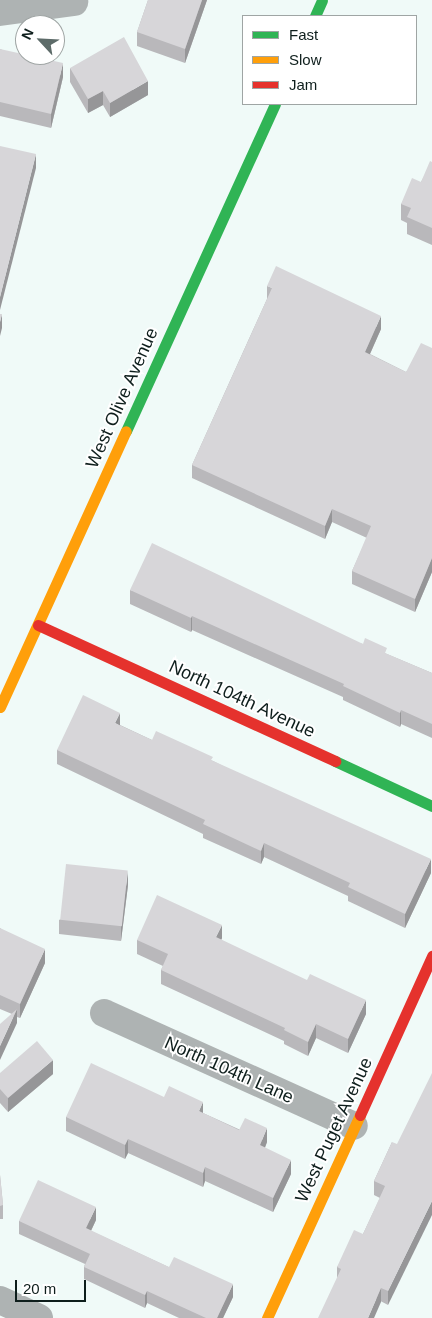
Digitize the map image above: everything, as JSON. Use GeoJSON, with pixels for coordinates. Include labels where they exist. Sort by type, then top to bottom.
{"type":"FeatureCollection","features":[{"type":"Feature","properties":{"kind":"street"},"geometry":{"type":"LineString","coordinates":[[315,15],[322,0]]}},
{"type":"Feature","properties":{"kind":"street"},"geometry":{"type":"LineString","coordinates":[[0,12],[74,2]]}},
{"type":"Feature","properties":{"kind":"street","name":"West Olive Avenue"},"geometry":{"type":"LineString","coordinates":[[0,707],[275,105]]}},
{"type":"Feature","properties":{"kind":"street","name":"North 104th Avenue"},"geometry":{"type":"LineString","coordinates":[[38,625],[432,806]]}},
{"type":"Feature","properties":{"kind":"street","name":"West Puget Avenue"},"geometry":{"type":"LineString","coordinates":[[267,1318],[432,956]]}},
{"type":"Feature","properties":{"kind":"street","name":"North 104th Lane"},"geometry":{"type":"LineString","coordinates":[[104,1013],[354,1126]]}},
{"type":"Feature","properties":{"kind":"street"},"geometry":{"type":"LineString","coordinates":[[0,1300],[39,1318]]}},
{"type":"Feature","properties":{"kind":"building"},"geometry":{"type":"Polygon","coordinates":[[[148,0],[202,0],[185,49],[137,32],[148,0]]]}},
{"type":"Feature","properties":{"kind":"building"},"geometry":{"type":"Polygon","coordinates":[[[124,37],[148,81],[110,103],[103,91],[88,99],[70,68],[124,37]]]}},
{"type":"Feature","properties":{"kind":"building"},"geometry":{"type":"Polygon","coordinates":[[[0,49],[15,52],[15,65],[63,65],[51,114],[0,102],[0,49]]]}},
{"type":"Feature","properties":{"kind":"building"},"geometry":{"type":"Polygon","coordinates":[[[0,146],[36,154],[0,297],[0,146]]]}},
{"type":"Feature","properties":{"kind":"building"},"geometry":{"type":"Polygon","coordinates":[[[430,161],[432,162],[432,228],[407,217],[411,208],[401,204],[412,178],[421,182],[430,161]]]}},
{"type":"Feature","properties":{"kind":"building"},"geometry":{"type":"Polygon","coordinates":[[[276,266],[381,316],[365,352],[406,372],[421,343],[432,348],[432,558],[415,599],[352,571],[371,526],[332,509],[325,526],[192,465],[272,288],[267,286],[276,266]]]}},
{"type":"Feature","properties":{"kind":"building"},"geometry":{"type":"Polygon","coordinates":[[[152,543],[363,644],[365,638],[387,648],[385,653],[432,673],[432,724],[401,710],[400,713],[343,686],[344,684],[130,590],[152,543]]]}},
{"type":"Feature","properties":{"kind":"building"},"geometry":{"type":"Polygon","coordinates":[[[83,695],[120,713],[115,723],[152,740],[156,731],[213,757],[211,760],[431,859],[405,914],[348,887],[350,883],[264,843],[261,851],[203,824],[205,820],[57,750],[83,695]]]}},
{"type":"Feature","properties":{"kind":"building"},"geometry":{"type":"Polygon","coordinates":[[[66,864],[128,870],[122,926],[60,920],[66,864]]]}},
{"type":"Feature","properties":{"kind":"building"},"geometry":{"type":"Polygon","coordinates":[[[157,895],[222,925],[216,937],[307,980],[310,974],[366,1000],[348,1039],[316,1024],[308,1042],[284,1030],[285,1028],[161,970],[168,954],[137,940],[157,895]]]}},
{"type":"Feature","properties":{"kind":"building"},"geometry":{"type":"Polygon","coordinates":[[[0,928],[45,949],[20,1004],[0,995],[0,928]]]}},
{"type":"Feature","properties":{"kind":"building"},"geometry":{"type":"Polygon","coordinates":[[[17,1009],[0,1046],[0,1024],[17,1009]]]}},
{"type":"Feature","properties":{"kind":"building"},"geometry":{"type":"Polygon","coordinates":[[[37,1041],[53,1060],[8,1098],[0,1089],[0,1073],[37,1041]]]}},
{"type":"Feature","properties":{"kind":"building"},"geometry":{"type":"Polygon","coordinates":[[[91,1063],[164,1097],[169,1086],[203,1102],[199,1111],[239,1130],[245,1118],[267,1128],[260,1145],[291,1160],[273,1198],[205,1167],[203,1173],[128,1139],[125,1145],[66,1117],[91,1063]]]}},
{"type":"Feature","properties":{"kind":"building"},"geometry":{"type":"Polygon","coordinates":[[[432,1073],[432,1201],[388,1291],[381,1288],[368,1318],[318,1318],[341,1269],[337,1267],[354,1230],[363,1234],[385,1186],[374,1181],[392,1142],[397,1144],[432,1073]]]}},
{"type":"Feature","properties":{"kind":"building"},"geometry":{"type":"Polygon","coordinates":[[[0,1175],[3,1205],[0,1206],[0,1175]]]}},
{"type":"Feature","properties":{"kind":"building"},"geometry":{"type":"Polygon","coordinates":[[[38,1180],[96,1207],[86,1228],[169,1267],[174,1257],[233,1284],[217,1318],[206,1318],[147,1291],[145,1295],[84,1267],[90,1254],[19,1221],[38,1180]]]}},
{"type":"Feature","properties":{"kind":"traffic: fast"},"geometry":{"type":"LineString","coordinates":[[315,15],[322,0]]}},
{"type":"Feature","properties":{"kind":"traffic: fast"},"geometry":{"type":"LineString","coordinates":[[126,431],[275,105]]}},
{"type":"Feature","properties":{"kind":"traffic: fast"},"geometry":{"type":"LineString","coordinates":[[335,761],[432,806]]}},
{"type":"Feature","properties":{"kind":"traffic: slow"},"geometry":{"type":"LineString","coordinates":[[0,707],[126,431]]}},
{"type":"Feature","properties":{"kind":"traffic: slow"},"geometry":{"type":"LineString","coordinates":[[267,1318],[360,1115]]}},
{"type":"Feature","properties":{"kind":"traffic: jam"},"geometry":{"type":"LineString","coordinates":[[38,625],[335,761]]}},
{"type":"Feature","properties":{"kind":"traffic: jam"},"geometry":{"type":"LineString","coordinates":[[360,1115],[432,956]]}}]}
